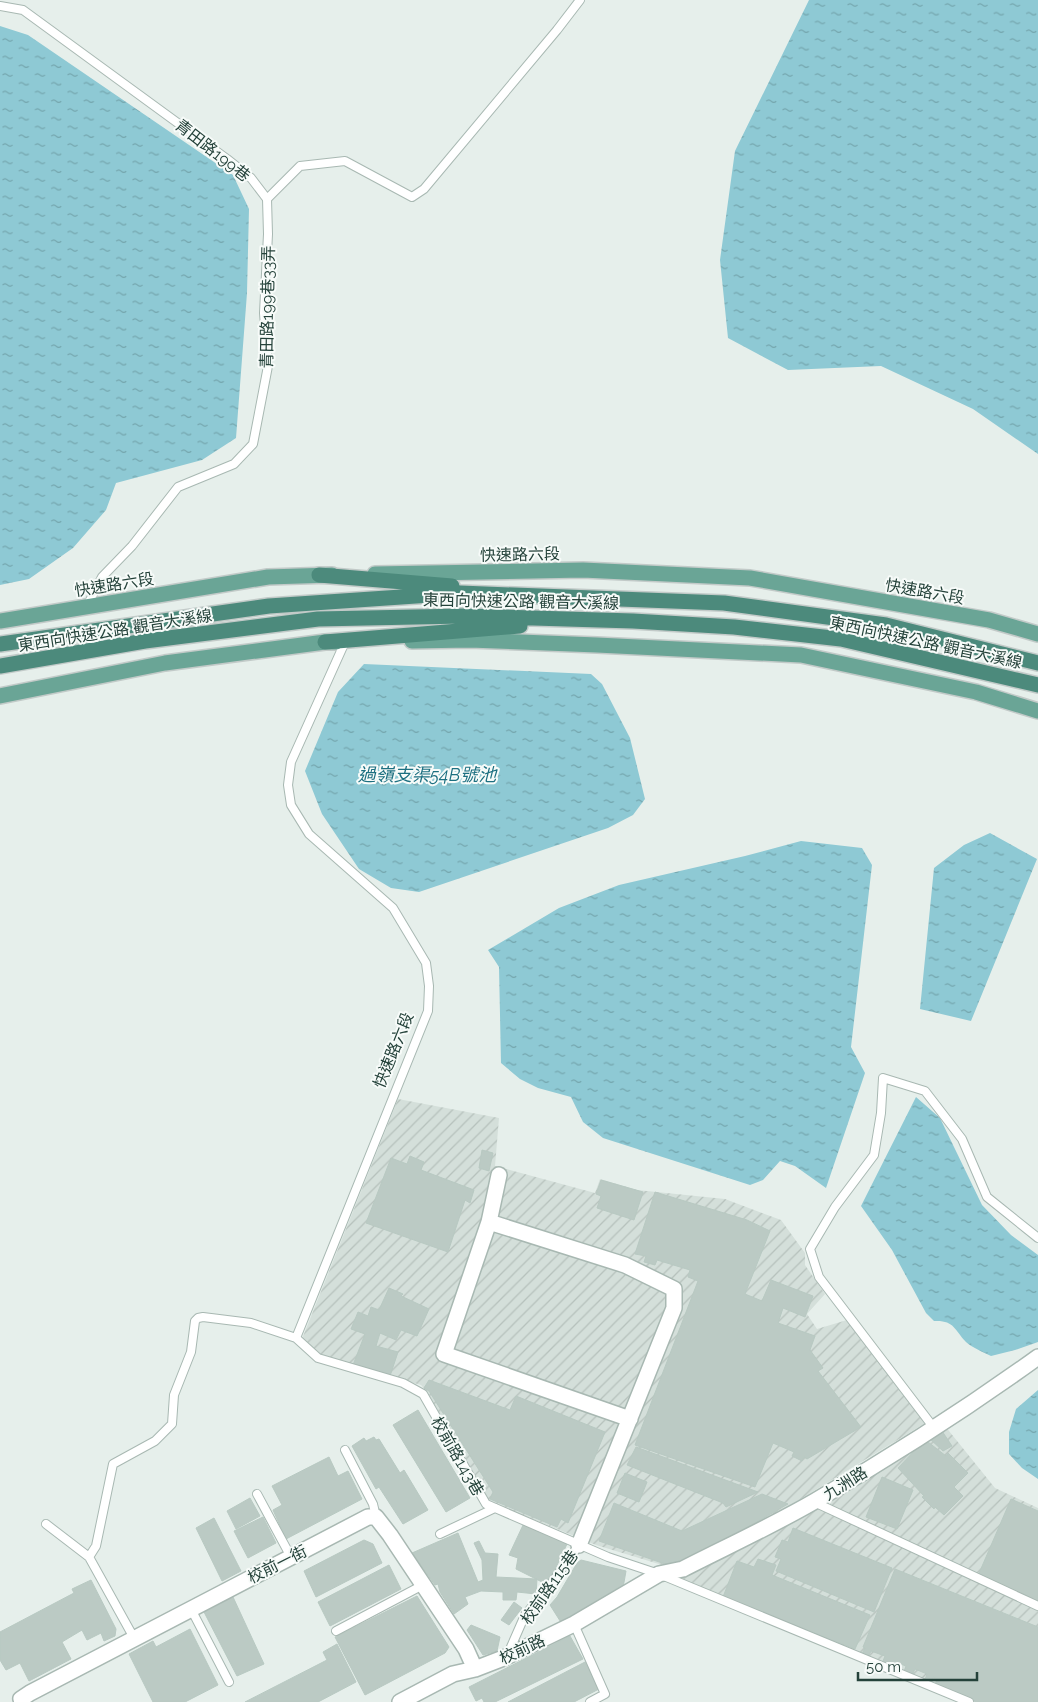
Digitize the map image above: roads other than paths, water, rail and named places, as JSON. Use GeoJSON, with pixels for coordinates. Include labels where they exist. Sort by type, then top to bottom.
{"type":"FeatureCollection","features":[{"type":"Feature","properties":{"kind":"highway"},"geometry":{"type":"LineString","coordinates":[[319,575],[591,597]]}},
{"type":"Feature","properties":{"kind":"highway","name":"東西向快速公路 觀音大溪線"},"geometry":{"type":"LineString","coordinates":[[0,644],[269,606],[460,593],[724,603],[886,625],[1038,663]]}},
{"type":"Feature","properties":{"kind":"highway","name":"東西向快速公路 觀音大溪線"},"geometry":{"type":"LineString","coordinates":[[0,666],[145,641],[318,619],[464,616],[734,627],[841,639],[1038,684]]}},
{"type":"Feature","properties":{"kind":"highway"},"geometry":{"type":"LineString","coordinates":[[325,642],[590,620]]}},
{"type":"Feature","properties":{"kind":"main road","name":"快速路六段"},"geometry":{"type":"LineString","coordinates":[[0,621],[268,577],[583,570],[750,578],[989,620],[1038,634]]}},
{"type":"Feature","properties":{"kind":"main road"},"geometry":{"type":"LineString","coordinates":[[0,696],[165,663],[325,642],[480,641],[801,655],[976,692],[1038,711]]}},
{"type":"Feature","properties":{"kind":"street"},"geometry":{"type":"LineString","coordinates":[[499,1175],[490,1222],[444,1354],[630,1419]]}},
{"type":"Feature","properties":{"kind":"street"},"geometry":{"type":"LineString","coordinates":[[490,1222],[625,1265],[674,1289],[674,1308],[579,1544]]}},
{"type":"Feature","properties":{"kind":"street","name":"九洲路"},"geometry":{"type":"LineString","coordinates":[[640,1585],[659,1574],[683,1569],[814,1502],[934,1428],[1038,1357]]}},
{"type":"Feature","properties":{"kind":"street","name":"校前一街"},"geometry":{"type":"LineString","coordinates":[[22,1702],[21,1699],[30,1692],[368,1517],[376,1517]]}},
{"type":"Feature","properties":{"kind":"street"},"geometry":{"type":"LineString","coordinates":[[376,1517],[466,1649],[475,1669]]}},
{"type":"Feature","properties":{"kind":"street","name":"校前路"},"geometry":{"type":"LineString","coordinates":[[400,1702],[454,1674],[475,1669],[506,1657],[574,1624],[640,1585]]}},
{"type":"Feature","properties":{"kind":"lane"},"geometry":{"type":"LineString","coordinates":[[267,199],[300,166],[345,161],[412,197],[424,189],[580,0]]}},
{"type":"Feature","properties":{"kind":"lane","name":"青田路199巷"},"geometry":{"type":"LineString","coordinates":[[0,6],[23,10],[252,178],[267,199]]}},
{"type":"Feature","properties":{"kind":"lane","name":"青田路199巷33弄"},"geometry":{"type":"LineString","coordinates":[[87,606],[102,577],[132,546],[178,487],[234,464],[253,444],[268,366],[264,313],[268,234],[267,199]]}},
{"type":"Feature","properties":{"kind":"lane","name":"快速路六段"},"geometry":{"type":"LineString","coordinates":[[296,1338],[428,1011],[429,986],[426,963],[393,908],[309,834],[291,804],[288,784],[291,762],[345,642]]}},
{"type":"Feature","properties":{"kind":"lane"},"geometry":{"type":"LineString","coordinates":[[934,1428],[820,1276],[810,1249],[835,1208],[874,1155],[881,1113],[883,1078],[925,1091],[962,1139],[987,1197],[1038,1238]]}},
{"type":"Feature","properties":{"kind":"lane"},"geometry":{"type":"LineString","coordinates":[[89,1557],[96,1546],[113,1464],[154,1441],[172,1424],[174,1395],[191,1352],[195,1321],[198,1318],[251,1323],[296,1338]]}},
{"type":"Feature","properties":{"kind":"lane","name":"校前路143巷"},"geometry":{"type":"LineString","coordinates":[[296,1338],[318,1358],[403,1383],[423,1394],[486,1504],[608,1557],[659,1574],[969,1702]]}},
{"type":"Feature","properties":{"kind":"lane"},"geometry":{"type":"LineString","coordinates":[[345,1450],[373,1504],[376,1517]]}},
{"type":"Feature","properties":{"kind":"lane"},"geometry":{"type":"LineString","coordinates":[[257,1494],[291,1557]]}},
{"type":"Feature","properties":{"kind":"lane"},"geometry":{"type":"LineString","coordinates":[[814,1502],[1038,1606]]}},
{"type":"Feature","properties":{"kind":"lane"},"geometry":{"type":"LineString","coordinates":[[440,1534],[495,1508]]}},
{"type":"Feature","properties":{"kind":"lane"},"geometry":{"type":"LineString","coordinates":[[46,1524],[89,1557],[134,1638]]}},
{"type":"Feature","properties":{"kind":"lane","name":"校前路115巷"},"geometry":{"type":"LineString","coordinates":[[506,1657],[525,1616],[548,1588],[579,1544]]}},
{"type":"Feature","properties":{"kind":"lane"},"geometry":{"type":"LineString","coordinates":[[336,1631],[423,1585]]}},
{"type":"Feature","properties":{"kind":"lane"},"geometry":{"type":"LineString","coordinates":[[191,1609],[229,1682]]}},
{"type":"Feature","properties":{"kind":"lane"},"geometry":{"type":"LineString","coordinates":[[574,1624],[605,1694],[590,1702]]}},
{"type":"Feature","properties":{"kind":"water"},"geometry":{"type":"Polygon","coordinates":[[[809,0],[1038,0],[1038,454],[973,409],[881,366],[788,370],[728,338],[720,260],[735,151],[809,0]]]}},
{"type":"Feature","properties":{"kind":"water"},"geometry":{"type":"Polygon","coordinates":[[[0,26],[28,35],[233,175],[249,209],[247,293],[236,438],[202,460],[116,483],[106,510],[73,548],[29,579],[0,585],[0,26]]]}},
{"type":"Feature","properties":{"kind":"water","name":"過嶺支渠54B號池"},"geometry":{"type":"Polygon","coordinates":[[[364,664],[591,674],[602,684],[630,738],[645,799],[633,815],[608,828],[419,892],[391,888],[359,869],[322,814],[305,771],[338,692],[364,664]]]}},
{"type":"Feature","properties":{"kind":"water"},"geometry":{"type":"Polygon","coordinates":[[[990,833],[1037,859],[971,1021],[920,1009],[934,868],[964,845],[990,833]]]}},
{"type":"Feature","properties":{"kind":"water"},"geometry":{"type":"Polygon","coordinates":[[[801,841],[862,848],[872,865],[851,1047],[865,1073],[826,1188],[795,1166],[780,1161],[763,1180],[750,1185],[603,1138],[583,1122],[571,1097],[538,1088],[520,1079],[501,1063],[499,967],[488,950],[559,908],[619,885],[801,841]]]}},
{"type":"Feature","properties":{"kind":"water"},"geometry":{"type":"Polygon","coordinates":[[[916,1097],[940,1118],[982,1205],[1011,1235],[1038,1255],[1038,1342],[991,1356],[966,1342],[950,1324],[934,1321],[926,1313],[892,1250],[861,1206],[916,1097]]]}},
{"type":"Feature","properties":{"kind":"water"},"geometry":{"type":"Polygon","coordinates":[[[1038,1390],[1038,1479],[1022,1468],[1009,1454],[1009,1432],[1016,1409],[1038,1390]]]}}]}
